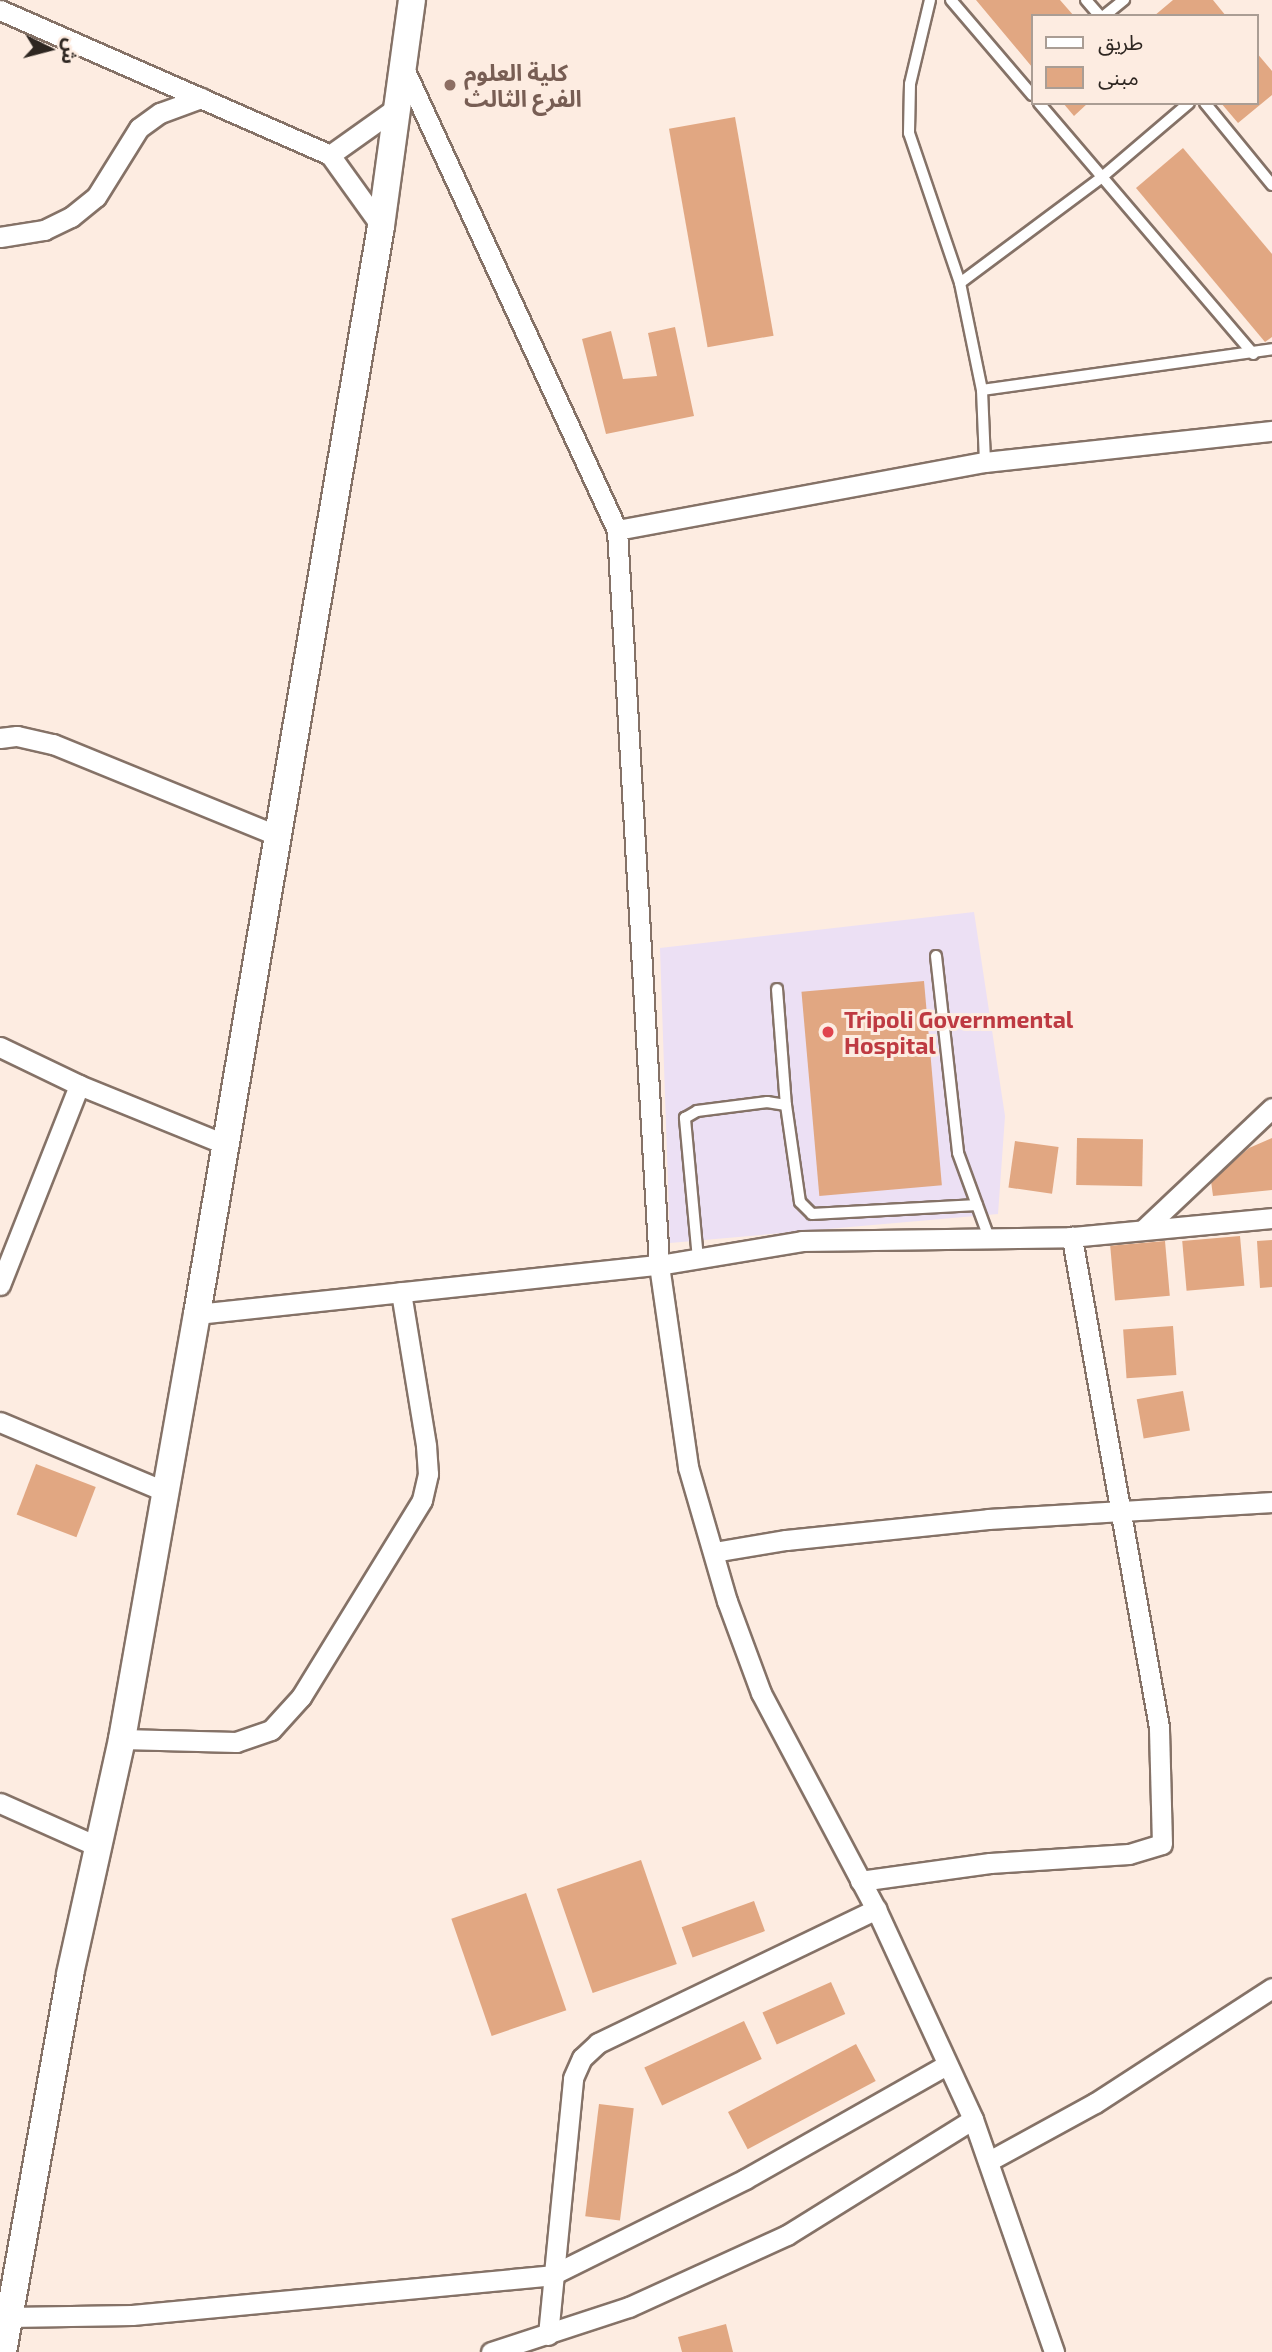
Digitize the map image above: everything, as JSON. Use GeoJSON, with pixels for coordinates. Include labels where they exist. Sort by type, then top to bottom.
{"type":"FeatureCollection","features":[{"type":"Feature","properties":{"kind":"main road"},"geometry":{"type":"LineString","coordinates":[[2,2352],[71,1974],[122,1739],[197,1314],[381,226],[405,71],[412,0]]}},
{"type":"Feature","properties":{"kind":"street"},"geometry":{"type":"LineString","coordinates":[[0,10],[330,155],[381,226]]}},
{"type":"Feature","properties":{"kind":"street"},"geometry":{"type":"LineString","coordinates":[[405,71],[617,530],[659,1265],[688,1467],[761,1693],[876,1909],[945,2066],[973,2119],[1054,2352]]}},
{"type":"Feature","properties":{"kind":"street"},"geometry":{"type":"LineString","coordinates":[[0,237],[44,230],[71,217],[96,197],[139,128],[160,113],[201,98]]}},
{"type":"Feature","properties":{"kind":"street"},"geometry":{"type":"LineString","coordinates":[[330,155],[399,106]]}},
{"type":"Feature","properties":{"kind":"street"},"geometry":{"type":"LineString","coordinates":[[617,530],[985,462],[1272,431]]}},
{"type":"Feature","properties":{"kind":"street"},"geometry":{"type":"LineString","coordinates":[[0,738],[16,736],[53,744],[278,836]]}},
{"type":"Feature","properties":{"kind":"street"},"geometry":{"type":"LineString","coordinates":[[0,1046],[79,1085],[224,1144]]}},
{"type":"Feature","properties":{"kind":"street"},"geometry":{"type":"LineString","coordinates":[[0,1285],[79,1085]]}},
{"type":"Feature","properties":{"kind":"street"},"geometry":{"type":"LineString","coordinates":[[1144,1229],[1272,1108]]}},
{"type":"Feature","properties":{"kind":"street"},"geometry":{"type":"LineString","coordinates":[[197,1314],[659,1265],[815,1240],[988,1235],[1072,1237],[1272,1218]]}},
{"type":"Feature","properties":{"kind":"street"},"geometry":{"type":"LineString","coordinates":[[860,1881],[990,1863],[1129,1854],[1162,1844],[1158,1727],[1072,1237]]}},
{"type":"Feature","properties":{"kind":"street"},"geometry":{"type":"LineString","coordinates":[[122,1739],[236,1742],[271,1730],[301,1697],[422,1500],[428,1474],[426,1446],[401,1292]]}},
{"type":"Feature","properties":{"kind":"street"},"geometry":{"type":"LineString","coordinates":[[0,1422],[164,1492]]}},
{"type":"Feature","properties":{"kind":"street"},"geometry":{"type":"LineString","coordinates":[[714,1552],[786,1540],[1119,1510],[1272,1502]]}},
{"type":"Feature","properties":{"kind":"street"},"geometry":{"type":"LineString","coordinates":[[0,1802],[99,1847]]}},
{"type":"Feature","properties":{"kind":"street"},"geometry":{"type":"LineString","coordinates":[[548,2335],[573,2078],[582,2058],[598,2043],[876,1909]]}},
{"type":"Feature","properties":{"kind":"street"},"geometry":{"type":"LineString","coordinates":[[989,2161],[1095,2103],[1272,1988]]}},
{"type":"Feature","properties":{"kind":"street"},"geometry":{"type":"LineString","coordinates":[[9,2317],[132,2315],[552,2275],[745,2179],[945,2066]]}},
{"type":"Feature","properties":{"kind":"street"},"geometry":{"type":"LineString","coordinates":[[491,2352],[629,2307],[787,2235],[973,2119]]}},
{"type":"Feature","properties":{"kind":"lane"},"geometry":{"type":"LineString","coordinates":[[930,0],[910,84],[909,133],[960,283],[982,390],[985,462]]}},
{"type":"Feature","properties":{"kind":"lane"},"geometry":{"type":"LineString","coordinates":[[951,0],[1030,93]]}},
{"type":"Feature","properties":{"kind":"lane"},"geometry":{"type":"LineString","coordinates":[[1086,0],[1100,14]]}},
{"type":"Feature","properties":{"kind":"lane"},"geometry":{"type":"LineString","coordinates":[[1105,14],[1124,0]]}},
{"type":"Feature","properties":{"kind":"lane"},"geometry":{"type":"LineString","coordinates":[[1041,105],[1253,354]]}},
{"type":"Feature","properties":{"kind":"lane"},"geometry":{"type":"LineString","coordinates":[[960,283],[1102,177],[1187,105]]}},
{"type":"Feature","properties":{"kind":"lane"},"geometry":{"type":"LineString","coordinates":[[1207,105],[1272,185]]}},
{"type":"Feature","properties":{"kind":"lane"},"geometry":{"type":"LineString","coordinates":[[982,390],[1253,354],[1272,349]]}},
{"type":"Feature","properties":{"kind":"lane"},"geometry":{"type":"LineString","coordinates":[[936,956],[958,1153],[988,1235]]}},
{"type":"Feature","properties":{"kind":"lane"},"geometry":{"type":"LineString","coordinates":[[777,989],[786,1105],[804,1210],[812,1214],[977,1205]]}},
{"type":"Feature","properties":{"kind":"lane"},"geometry":{"type":"LineString","coordinates":[[698,1259],[685,1118],[697,1111],[725,1107],[786,1105]]}},
{"type":"Feature","properties":{"kind":"shaded area","name":"Tripoli Governmental Hospital"},"geometry":{"type":"Polygon","coordinates":[[[974,912],[1005,1116],[998,1214],[670,1243],[660,948],[974,912]]]}},
{"type":"Feature","properties":{"kind":"building"},"geometry":{"type":"Polygon","coordinates":[[[976,0],[1060,0],[1072,14],[1030,14],[1030,65],[976,0]]]}},
{"type":"Feature","properties":{"kind":"building"},"geometry":{"type":"Polygon","coordinates":[[[1173,0],[1213,0],[1224,14],[1156,14],[1173,0]]]}},
{"type":"Feature","properties":{"kind":"building"},"geometry":{"type":"Polygon","coordinates":[[[1258,54],[1272,71],[1272,95],[1238,123],[1223,105],[1258,105],[1258,54]]]}},
{"type":"Feature","properties":{"kind":"building"},"geometry":{"type":"Polygon","coordinates":[[[1065,105],[1086,105],[1074,116],[1065,105]]]}},
{"type":"Feature","properties":{"kind":"building"},"geometry":{"type":"Polygon","coordinates":[[[735,117],[774,336],[708,347],[669,129],[735,117]]]}},
{"type":"Feature","properties":{"kind":"building"},"geometry":{"type":"Polygon","coordinates":[[[1183,148],[1272,254],[1272,337],[1265,342],[1136,188],[1183,148]]]}},
{"type":"Feature","properties":{"kind":"building"},"geometry":{"type":"Polygon","coordinates":[[[675,327],[694,416],[606,434],[582,339],[611,331],[623,379],[657,376],[648,333],[675,327]]]}},
{"type":"Feature","properties":{"kind":"building","name":"Tripoli Governmental Hospital"},"geometry":{"type":"Polygon","coordinates":[[[924,981],[942,1185],[819,1196],[801,992],[924,981]]]}},
{"type":"Feature","properties":{"kind":"building"},"geometry":{"type":"Polygon","coordinates":[[[1077,1138],[1143,1139],[1142,1186],[1076,1185],[1077,1138]]]}},
{"type":"Feature","properties":{"kind":"building"},"geometry":{"type":"Polygon","coordinates":[[[1272,1138],[1272,1190],[1213,1196],[1211,1181],[1249,1148],[1272,1138]]]}},
{"type":"Feature","properties":{"kind":"building"},"geometry":{"type":"Polygon","coordinates":[[[1015,1141],[1059,1147],[1052,1194],[1008,1188],[1015,1141]]]}},
{"type":"Feature","properties":{"kind":"building"},"geometry":{"type":"Polygon","coordinates":[[[1240,1236],[1244,1286],[1187,1291],[1182,1241],[1240,1236]]]}},
{"type":"Feature","properties":{"kind":"building"},"geometry":{"type":"Polygon","coordinates":[[[1272,1240],[1272,1287],[1260,1288],[1257,1241],[1272,1240]]]}},
{"type":"Feature","properties":{"kind":"building"},"geometry":{"type":"Polygon","coordinates":[[[1165,1241],[1170,1296],[1115,1301],[1110,1246],[1165,1241]]]}},
{"type":"Feature","properties":{"kind":"building"},"geometry":{"type":"Polygon","coordinates":[[[1173,1326],[1176,1375],[1127,1378],[1123,1329],[1173,1326]]]}},
{"type":"Feature","properties":{"kind":"building"},"geometry":{"type":"Polygon","coordinates":[[[1183,1391],[1190,1430],[1144,1439],[1137,1399],[1183,1391]]]}},
{"type":"Feature","properties":{"kind":"building"},"geometry":{"type":"Polygon","coordinates":[[[36,1464],[96,1487],[76,1537],[17,1514],[36,1464]]]}},
{"type":"Feature","properties":{"kind":"building"},"geometry":{"type":"Polygon","coordinates":[[[641,1860],[677,1964],[593,1993],[557,1889],[641,1860]]]}},
{"type":"Feature","properties":{"kind":"building"},"geometry":{"type":"Polygon","coordinates":[[[526,1893],[566,2010],[492,2036],[451,1919],[526,1893]]]}},
{"type":"Feature","properties":{"kind":"building"},"geometry":{"type":"Polygon","coordinates":[[[754,1901],[765,1931],[693,1957],[682,1927],[754,1901]]]}},
{"type":"Feature","properties":{"kind":"building"},"geometry":{"type":"Polygon","coordinates":[[[831,1982],[845,2014],[777,2044],[762,2013],[831,1982]]]}},
{"type":"Feature","properties":{"kind":"building"},"geometry":{"type":"Polygon","coordinates":[[[744,2021],[762,2059],[662,2106],[644,2067],[744,2021]]]}},
{"type":"Feature","properties":{"kind":"building"},"geometry":{"type":"Polygon","coordinates":[[[856,2044],[876,2081],[748,2149],[728,2112],[856,2044]]]}},
{"type":"Feature","properties":{"kind":"building"},"geometry":{"type":"Polygon","coordinates":[[[599,2104],[634,2108],[620,2220],[585,2216],[599,2104]]]}},
{"type":"Feature","properties":{"kind":"building"},"geometry":{"type":"Polygon","coordinates":[[[726,2324],[733,2352],[682,2352],[678,2337],[726,2324]]]}},
{"type":"Feature","properties":{"kind":"place","name":"كلية العلوم الفرع الثالث"},"geometry":{"type":"Point","coordinates":[450,85]}},
{"type":"Feature","properties":{"kind":"place","name":"Tripoli Governmental Hospital"},"geometry":{"type":"Point","coordinates":[828,1032]}}]}
